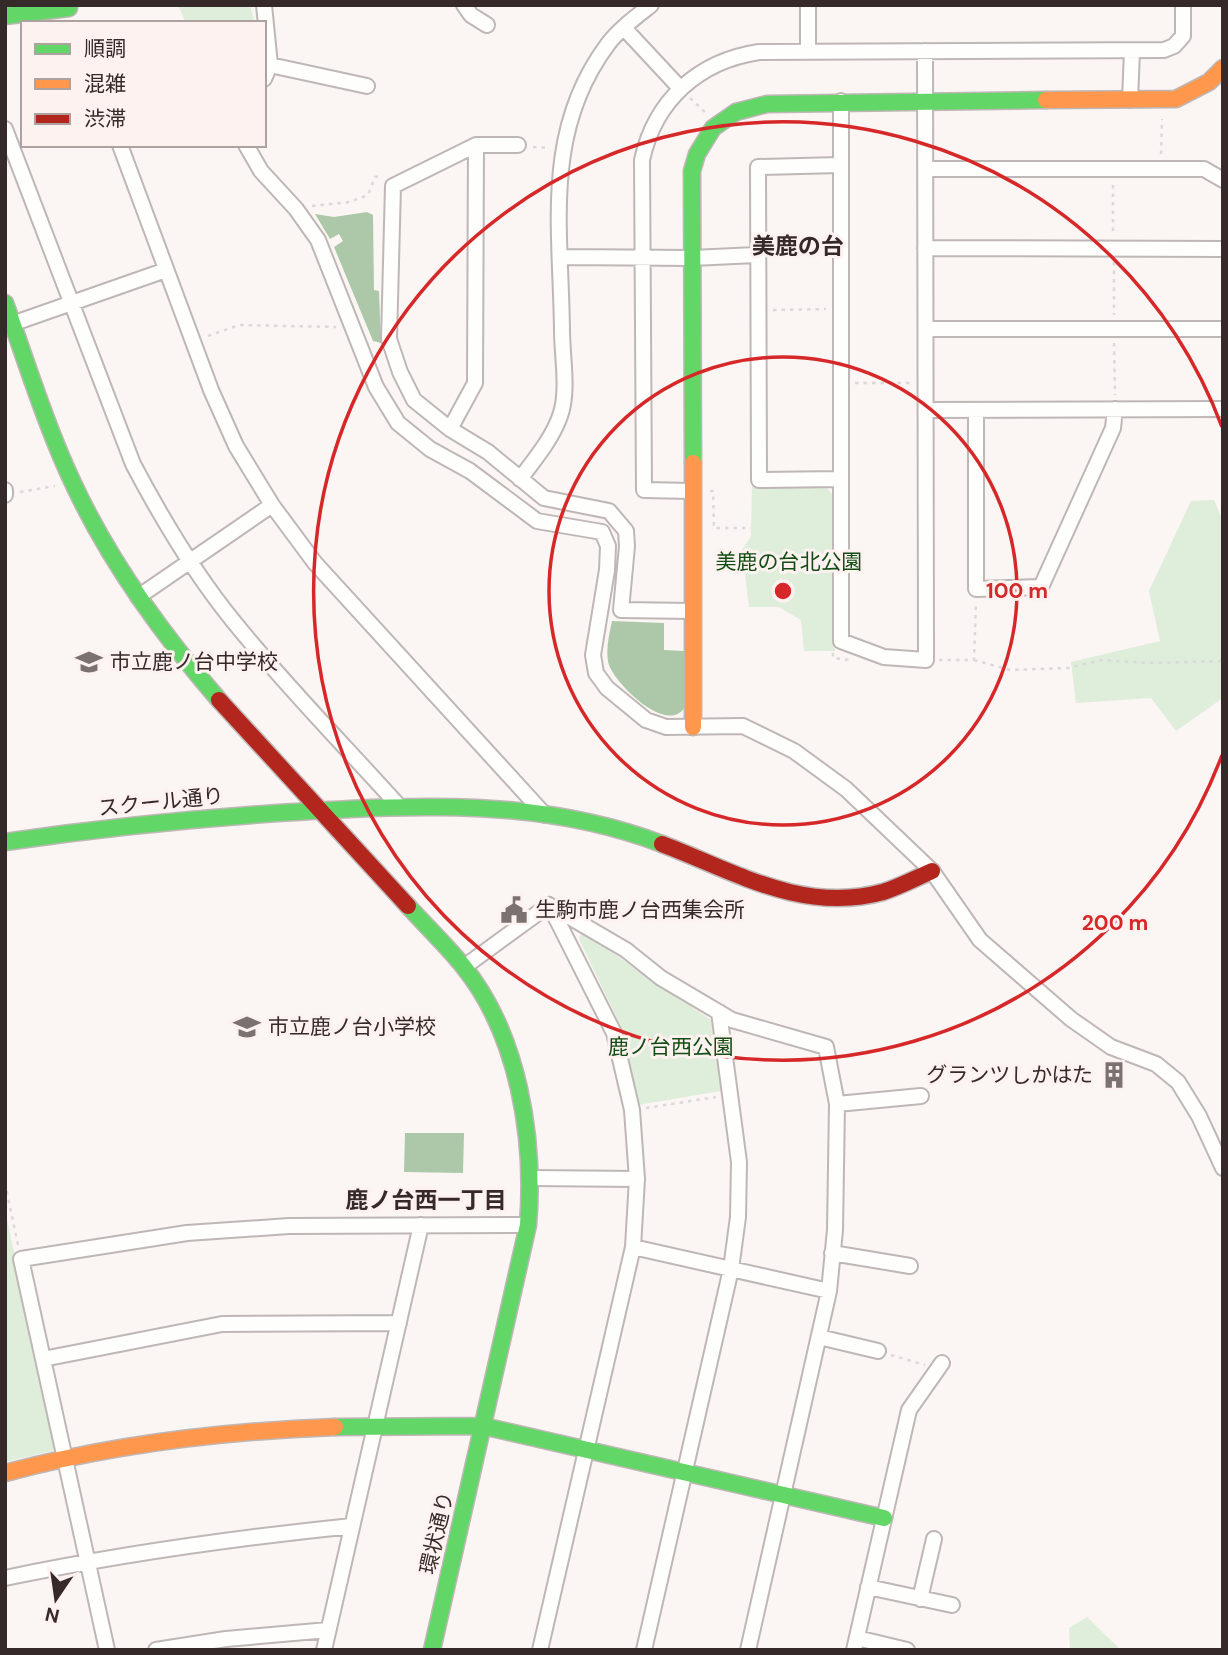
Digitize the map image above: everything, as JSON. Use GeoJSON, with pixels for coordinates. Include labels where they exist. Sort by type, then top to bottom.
{"type":"FeatureCollection","features":[{"type":"Feature","properties":{"kind":"street"},"geometry":{"type":"LineString","coordinates":[[464,5],[471,15],[486,25]]}},
{"type":"Feature","properties":{"kind":"street"},"geometry":{"type":"LineString","coordinates":[[520,478],[541,452],[561,414],[561,150],[569,118],[584,81],[609,43],[651,5]]}},
{"type":"Feature","properties":{"kind":"street"},"geometry":{"type":"LineString","coordinates":[[808,5],[808,50]]}},
{"type":"Feature","properties":{"kind":"street"},"geometry":{"type":"LineString","coordinates":[[692,491],[644,490],[642,160],[646,142],[679,87],[698,72],[736,55],[808,50],[1164,50],[1174,46],[1183,36],[1183,5]]}},
{"type":"Feature","properties":{"kind":"street"},"geometry":{"type":"LineString","coordinates":[[5,16],[70,12]]}},
{"type":"Feature","properties":{"kind":"street"},"geometry":{"type":"LineString","coordinates":[[266,22],[271,65],[266,75]]}},
{"type":"Feature","properties":{"kind":"street"},"geometry":{"type":"LineString","coordinates":[[624,28],[679,87]]}},
{"type":"Feature","properties":{"kind":"street"},"geometry":{"type":"LineString","coordinates":[[841,101],[841,642],[884,657],[926,660],[925,51]]}},
{"type":"Feature","properties":{"kind":"street"},"geometry":{"type":"LineString","coordinates":[[1130,100],[1132,51]]}},
{"type":"Feature","properties":{"kind":"street"},"geometry":{"type":"LineString","coordinates":[[271,65],[367,86]]}},
{"type":"Feature","properties":{"kind":"street"},"geometry":{"type":"LineString","coordinates":[[693,727],[692,171],[699,147],[716,122],[743,108],[770,102],[1163,100],[1184,96],[1209,82],[1223,68]]}},
{"type":"Feature","properties":{"kind":"street"},"geometry":{"type":"LineString","coordinates":[[5,129],[133,464],[189,562],[233,622],[398,805]]}},
{"type":"Feature","properties":{"kind":"street"},"geometry":{"type":"LineString","coordinates":[[450,429],[475,383],[476,145]]}},
{"type":"Feature","properties":{"kind":"street"},"geometry":{"type":"LineString","coordinates":[[517,145],[476,145],[393,186],[389,339],[400,372],[414,400],[450,429],[488,452],[544,498],[609,511],[625,531],[627,546],[621,610],[692,611]]}},
{"type":"Feature","properties":{"kind":"street"},"geometry":{"type":"LineString","coordinates":[[121,147],[192,341],[236,446],[272,505],[315,563],[545,816]]}},
{"type":"Feature","properties":{"kind":"street"},"geometry":{"type":"LineString","coordinates":[[247,147],[261,171],[296,209],[318,240],[376,387],[398,423],[430,449],[470,471],[537,521],[602,532],[608,545],[593,655],[596,673],[617,697],[646,720],[666,727],[711,724],[743,726],[794,751],[846,789],[932,871],[981,940],[1071,1018],[1111,1047],[1156,1064],[1178,1082],[1199,1116],[1223,1168]]}},
{"type":"Feature","properties":{"kind":"street"},"geometry":{"type":"LineString","coordinates":[[840,165],[758,167],[755,255],[758,480],[841,479]]}},
{"type":"Feature","properties":{"kind":"street"},"geometry":{"type":"LineString","coordinates":[[926,169],[1204,169],[1223,180]]}},
{"type":"Feature","properties":{"kind":"street"},"geometry":{"type":"LineString","coordinates":[[925,248],[1223,249]]}},
{"type":"Feature","properties":{"kind":"street"},"geometry":{"type":"LineString","coordinates":[[562,257],[692,258],[755,255]]}},
{"type":"Feature","properties":{"kind":"street"},"geometry":{"type":"LineString","coordinates":[[9,326],[166,270]]}},
{"type":"Feature","properties":{"kind":"street","name":"環状通り"},"geometry":{"type":"LineString","coordinates":[[5,303],[9,326],[72,482],[106,548],[138,597],[174,649],[464,967],[499,1029],[516,1076],[531,1178],[528,1225],[432,1650]]}},
{"type":"Feature","properties":{"kind":"street"},"geometry":{"type":"LineString","coordinates":[[926,329],[1223,329]]}},
{"type":"Feature","properties":{"kind":"street"},"geometry":{"type":"LineString","coordinates":[[976,412],[976,589],[1041,587],[1113,428],[1115,409]]}},
{"type":"Feature","properties":{"kind":"street"},"geometry":{"type":"LineString","coordinates":[[927,410],[976,412],[1223,409]]}},
{"type":"Feature","properties":{"kind":"street"},"geometry":{"type":"LineString","coordinates":[[138,597],[272,505]]}},
{"type":"Feature","properties":{"kind":"street","name":"スクール通り"},"geometry":{"type":"LineString","coordinates":[[5,842],[174,820],[398,805],[545,816],[587,822],[646,837],[738,878],[796,897],[836,900],[872,896],[904,887],[932,871]]}},
{"type":"Feature","properties":{"kind":"street"},"geometry":{"type":"LineString","coordinates":[[464,967],[549,905]]}},
{"type":"Feature","properties":{"kind":"street"},"geometry":{"type":"LineString","coordinates":[[549,905],[626,950],[662,978],[732,1020],[777,1036],[826,1047],[837,1104],[829,1291],[748,1650]]}},
{"type":"Feature","properties":{"kind":"street"},"geometry":{"type":"LineString","coordinates":[[540,1650],[633,1247],[637,1179],[632,1110],[614,1033],[549,905]]}},
{"type":"Feature","properties":{"kind":"street"},"geometry":{"type":"LineString","coordinates":[[644,1650],[731,1269],[738,1217],[739,1162],[719,1012]]}},
{"type":"Feature","properties":{"kind":"street"},"geometry":{"type":"LineString","coordinates":[[837,1104],[921,1096]]}},
{"type":"Feature","properties":{"kind":"street"},"geometry":{"type":"LineString","coordinates":[[531,1178],[637,1179]]}},
{"type":"Feature","properties":{"kind":"street"},"geometry":{"type":"LineString","coordinates":[[324,1650],[421,1225]]}},
{"type":"Feature","properties":{"kind":"street"},"geometry":{"type":"LineString","coordinates":[[107,1650],[21,1259],[187,1233],[289,1226],[528,1225]]}},
{"type":"Feature","properties":{"kind":"street"},"geometry":{"type":"LineString","coordinates":[[633,1247],[829,1291]]}},
{"type":"Feature","properties":{"kind":"street"},"geometry":{"type":"LineString","coordinates":[[832,1253],[911,1266]]}},
{"type":"Feature","properties":{"kind":"street"},"geometry":{"type":"LineString","coordinates":[[43,1359],[222,1324],[399,1323]]}},
{"type":"Feature","properties":{"kind":"street"},"geometry":{"type":"LineString","coordinates":[[819,1337],[878,1351]]}},
{"type":"Feature","properties":{"kind":"street"},"geometry":{"type":"LineString","coordinates":[[906,1650],[855,1644],[909,1410],[939,1367]]}},
{"type":"Feature","properties":{"kind":"street"},"geometry":{"type":"LineString","coordinates":[[5,1473],[65,1457],[247,1430],[375,1425],[483,1426],[884,1518]]}},
{"type":"Feature","properties":{"kind":"street"},"geometry":{"type":"LineString","coordinates":[[5,1578],[87,1561],[223,1539],[352,1526]]}},
{"type":"Feature","properties":{"kind":"street"},"geometry":{"type":"LineString","coordinates":[[920,1599],[934,1539]]}},
{"type":"Feature","properties":{"kind":"street"},"geometry":{"type":"LineString","coordinates":[[869,1587],[952,1605]]}},
{"type":"Feature","properties":{"kind":"street"},"geometry":{"type":"LineString","coordinates":[[156,1650],[226,1639],[328,1630]]}},
{"type":"Feature","properties":{"kind":"path"},"geometry":{"type":"LineString","coordinates":[[679,87],[716,122]]}},
{"type":"Feature","properties":{"kind":"path"},"geometry":{"type":"LineString","coordinates":[[1161,168],[1162,113]]}},
{"type":"Feature","properties":{"kind":"path"},"geometry":{"type":"LineString","coordinates":[[517,145],[561,150]]}},
{"type":"Feature","properties":{"kind":"path"},"geometry":{"type":"LineString","coordinates":[[1112,169],[1115,409]]}},
{"type":"Feature","properties":{"kind":"path"},"geometry":{"type":"LineString","coordinates":[[296,209],[350,202],[368,195],[375,177]]}},
{"type":"Feature","properties":{"kind":"path"},"geometry":{"type":"LineString","coordinates":[[756,310],[841,309]]}},
{"type":"Feature","properties":{"kind":"path"},"geometry":{"type":"LineString","coordinates":[[192,341],[239,325],[353,329]]}},
{"type":"Feature","properties":{"kind":"path"},"geometry":{"type":"LineString","coordinates":[[841,383],[927,383]]}},
{"type":"Feature","properties":{"kind":"path"},"geometry":{"type":"LineString","coordinates":[[6,493],[72,482]]}},
{"type":"Feature","properties":{"kind":"path"},"geometry":{"type":"LineString","coordinates":[[692,491],[713,491],[714,528],[751,528]]}},
{"type":"Feature","properties":{"kind":"path"},"geometry":{"type":"LineString","coordinates":[[974,660],[976,589]]}},
{"type":"Feature","properties":{"kind":"path"},"geometry":{"type":"LineString","coordinates":[[926,660],[974,660],[1010,670],[1069,668],[1102,660],[1160,663],[1223,661]]}},
{"type":"Feature","properties":{"kind":"path"},"geometry":{"type":"LineString","coordinates":[[632,1110],[729,1095]]}},
{"type":"Feature","properties":{"kind":"path"},"geometry":{"type":"LineString","coordinates":[[5,1183],[21,1259]]}},
{"type":"Feature","properties":{"kind":"path"},"geometry":{"type":"LineString","coordinates":[[878,1351],[939,1367]]}},
{"type":"Feature","properties":{"kind":"green space"},"geometry":{"type":"Polygon","coordinates":[[[178,5],[250,5],[254,21],[185,21],[178,5]]]}},
{"type":"Feature","properties":{"kind":"green space","name":"美鹿の台北公園"},"geometry":{"type":"Polygon","coordinates":[[[752,487],[827,488],[834,497],[835,651],[804,651],[801,620],[779,607],[749,607],[742,550],[751,536],[752,487]]]}},
{"type":"Feature","properties":{"kind":"green space"},"geometry":{"type":"Polygon","coordinates":[[[1214,500],[1223,522],[1223,698],[1176,731],[1151,698],[1076,703],[1071,662],[1160,641],[1149,591],[1191,501],[1214,500]]]}},
{"type":"Feature","properties":{"kind":"green space","name":"鹿ノ台西公園"},"geometry":{"type":"Polygon","coordinates":[[[582,932],[711,1020],[721,1091],[638,1105],[623,1031],[579,939],[582,932]]]}},
{"type":"Feature","properties":{"kind":"green space"},"geometry":{"type":"Polygon","coordinates":[[[5,1210],[56,1450],[5,1462],[5,1210]]]}},
{"type":"Feature","properties":{"kind":"green space"},"geometry":{"type":"Polygon","coordinates":[[[1087,1617],[1121,1650],[1070,1650],[1069,1628],[1087,1617]]]}},
{"type":"Feature","properties":{"kind":"shaded area"},"geometry":{"type":"Polygon","coordinates":[[[367,212],[373,215],[374,290],[379,291],[381,343],[373,341],[334,247],[343,241],[339,234],[330,239],[315,214],[334,217],[367,212]]]}},
{"type":"Feature","properties":{"kind":"shaded area"},"geometry":{"type":"Polygon","coordinates":[[[612,621],[664,623],[664,650],[684,651],[686,705],[678,714],[656,712],[644,705],[614,674],[607,654],[612,621]]]}},
{"type":"Feature","properties":{"kind":"shaded area"},"geometry":{"type":"Polygon","coordinates":[[[405,1133],[464,1133],[463,1173],[404,1172],[405,1133]]]}},
{"type":"Feature","properties":{"kind":"traffic: fast"},"geometry":{"type":"LineString","coordinates":[[5,16],[69,8]]}},
{"type":"Feature","properties":{"kind":"traffic: fast"},"geometry":{"type":"LineString","coordinates":[[693,463],[692,171],[697,154],[713,128],[736,112],[767,104],[1046,100]]}},
{"type":"Feature","properties":{"kind":"traffic: fast"},"geometry":{"type":"LineString","coordinates":[[5,303],[54,439],[103,541],[138,597],[177,650],[219,700]]}},
{"type":"Feature","properties":{"kind":"traffic: fast"},"geometry":{"type":"LineString","coordinates":[[5,842],[222,817],[342,809],[434,807],[480,808],[572,819],[617,829],[662,844]]}},
{"type":"Feature","properties":{"kind":"traffic: fast"},"geometry":{"type":"LineString","coordinates":[[408,906],[463,966],[498,1023],[519,1089],[529,1158],[528,1225],[432,1650]]}},
{"type":"Feature","properties":{"kind":"traffic: fast"},"geometry":{"type":"LineString","coordinates":[[335,1427],[483,1426],[884,1518]]}},
{"type":"Feature","properties":{"kind":"traffic: slow"},"geometry":{"type":"LineString","coordinates":[[1046,100],[1176,99],[1209,82],[1223,68]]}},
{"type":"Feature","properties":{"kind":"traffic: slow"},"geometry":{"type":"LineString","coordinates":[[693,463],[693,727]]}},
{"type":"Feature","properties":{"kind":"traffic: slow"},"geometry":{"type":"LineString","coordinates":[[5,1473],[87,1454],[169,1441],[335,1427]]}},
{"type":"Feature","properties":{"kind":"traffic: jam"},"geometry":{"type":"LineString","coordinates":[[219,700],[408,906]]}},
{"type":"Feature","properties":{"kind":"traffic: jam"},"geometry":{"type":"LineString","coordinates":[[662,844],[769,886],[825,898],[883,892],[932,871]]}},
{"type":"Feature","properties":{"kind":"place","name":"市立鹿ノ台中学校"},"geometry":{"type":"Point","coordinates":[89,662]}},
{"type":"Feature","properties":{"kind":"place","name":"生駒市鹿ノ台西集会所"},"geometry":{"type":"Point","coordinates":[514,910]}},
{"type":"Feature","properties":{"kind":"place","name":"市立鹿ノ台小学校"},"geometry":{"type":"Point","coordinates":[247,1027]}},
{"type":"Feature","properties":{"kind":"place","name":"グランツしかはた"},"geometry":{"type":"Point","coordinates":[1114,1075]}},
{"type":"Feature","properties":{"kind":"district","name":"美鹿の台"},"geometry":{"type":"Point","coordinates":[798,246]}},
{"type":"Feature","properties":{"kind":"district","name":"鹿ノ台西一丁目"},"geometry":{"type":"Point","coordinates":[426,1200]}}]}
